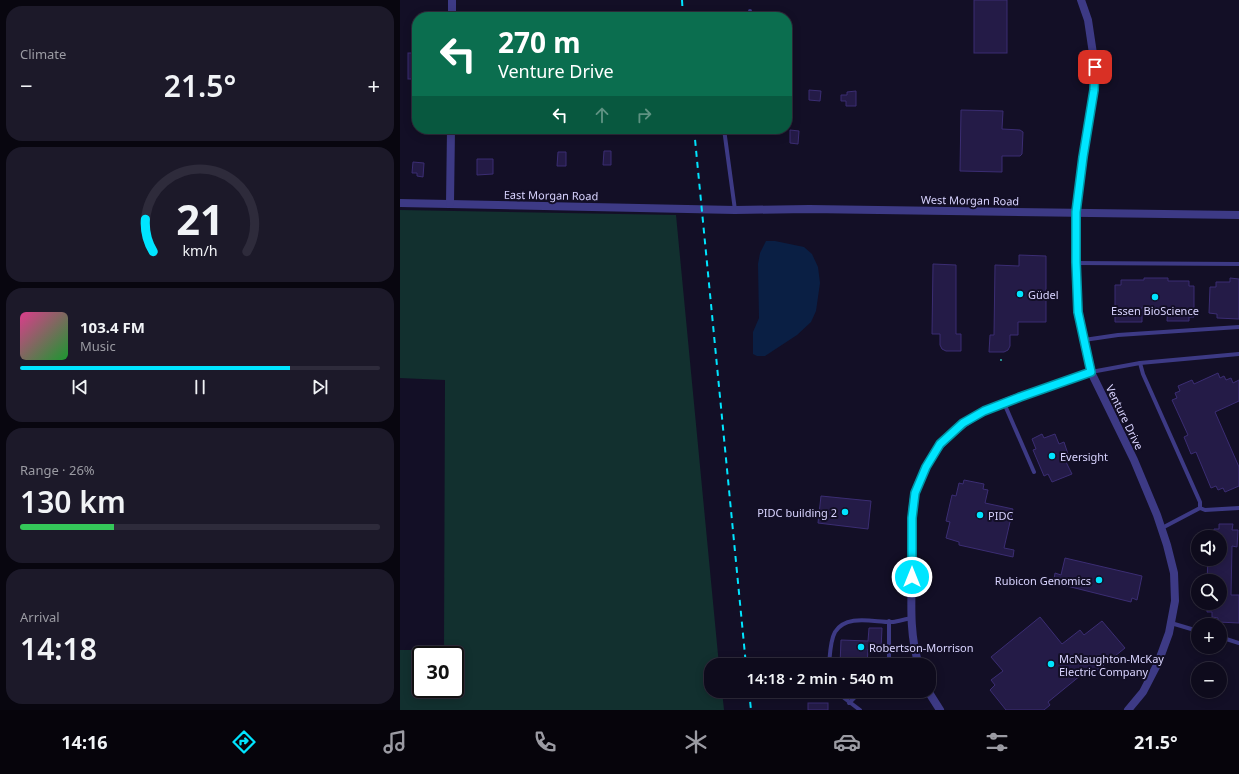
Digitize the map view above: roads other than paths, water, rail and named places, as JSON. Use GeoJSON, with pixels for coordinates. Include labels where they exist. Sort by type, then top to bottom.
{"type":"FeatureCollection","features":[{"type":"Feature","properties":{"kind":"street"},"geometry":{"type":"LineString","coordinates":[[452,0],[452,12]]}},
{"type":"Feature","properties":{"kind":"street","name":"Venture Drive"},"geometry":{"type":"LineString","coordinates":[[1081,0],[1088,20],[1095,67],[1094,90],[1076,212],[1078,312],[1091,372],[1134,460],[1157,515],[1174,573],[1175,601],[1169,633],[1155,669],[1143,692],[1128,710]]}},
{"type":"Feature","properties":{"kind":"street"},"geometry":{"type":"LineString","coordinates":[[450,203],[451,134]]}},
{"type":"Feature","properties":{"kind":"street","name":"East Morgan Road"},"geometry":{"type":"LineString","coordinates":[[400,203],[701,208]]}},
{"type":"Feature","properties":{"kind":"street","name":"West Morgan Road"},"geometry":{"type":"LineString","coordinates":[[701,208],[736,210],[789,209],[1239,215]]}},
{"type":"Feature","properties":{"kind":"street"},"geometry":{"type":"LineString","coordinates":[[917,658],[912,636],[912,518],[915,493],[926,467],[940,444],[963,423],[984,411],[1004,403],[1091,372]]}},
{"type":"Feature","properties":{"kind":"street"},"geometry":{"type":"LineString","coordinates":[[932,698],[940,710]]}},
{"type":"Feature","properties":{"kind":"lane"},"geometry":{"type":"LineString","coordinates":[[725,134],[736,210]]}},
{"type":"Feature","properties":{"kind":"lane"},"geometry":{"type":"LineString","coordinates":[[1076,262],[1239,264]]}},
{"type":"Feature","properties":{"kind":"lane"},"geometry":{"type":"LineString","coordinates":[[1084,340],[1118,335],[1239,327]]}},
{"type":"Feature","properties":{"kind":"lane"},"geometry":{"type":"LineString","coordinates":[[1091,372],[1140,363],[1239,354]]}},
{"type":"Feature","properties":{"kind":"lane"},"geometry":{"type":"LineString","coordinates":[[1140,363],[1143,374],[1200,502],[1200,508]]}},
{"type":"Feature","properties":{"kind":"lane"},"geometry":{"type":"LineString","coordinates":[[1004,403],[1034,472]]}},
{"type":"Feature","properties":{"kind":"lane"},"geometry":{"type":"LineString","coordinates":[[1162,528],[1200,508],[1205,510],[1239,508]]}},
{"type":"Feature","properties":{"kind":"lane"},"geometry":{"type":"LineString","coordinates":[[830,658],[832,639],[836,631],[845,623],[858,620],[890,622],[912,618]]}},
{"type":"Feature","properties":{"kind":"lane"},"geometry":{"type":"LineString","coordinates":[[889,658],[890,622]]}},
{"type":"Feature","properties":{"kind":"lane"},"geometry":{"type":"LineString","coordinates":[[1171,623],[1191,629]]}},
{"type":"Feature","properties":{"kind":"lane"},"geometry":{"type":"LineString","coordinates":[[1227,639],[1239,643]]}},
{"type":"Feature","properties":{"kind":"lane"},"geometry":{"type":"LineString","coordinates":[[843,698],[860,710]]}},
{"type":"Feature","properties":{"kind":"lane"},"geometry":{"type":"LineString","coordinates":[[849,703],[854,698]]}},
{"type":"Feature","properties":{"kind":"water"},"geometry":{"type":"Polygon","coordinates":[[[766,241],[775,241],[804,247],[812,254],[818,267],[820,283],[816,311],[811,322],[797,335],[765,356],[757,356],[753,354],[753,332],[759,318],[758,264],[760,253],[766,241]]]}},
{"type":"Feature","properties":{"kind":"railway"},"geometry":{"type":"LineString","coordinates":[[682,0],[683,12]]}},
{"type":"Feature","properties":{"kind":"railway"},"geometry":{"type":"LineString","coordinates":[[694,134],[745,658]]}},
{"type":"Feature","properties":{"kind":"railway"},"geometry":{"type":"LineString","coordinates":[[750,698],[751,710]]}},
{"type":"Feature","properties":{"kind":"place","name":"Güdel"},"geometry":{"type":"Point","coordinates":[1020,294]}},
{"type":"Feature","properties":{"kind":"place","name":"Essen BioScience"},"geometry":{"type":"Point","coordinates":[1155,297]}},
{"type":"Feature","properties":{"kind":"place","name":"Eversight"},"geometry":{"type":"Point","coordinates":[1052,456]}},
{"type":"Feature","properties":{"kind":"place","name":"PIDC building 2"},"geometry":{"type":"Point","coordinates":[845,512]}},
{"type":"Feature","properties":{"kind":"place","name":"PIDC"},"geometry":{"type":"Point","coordinates":[980,515]}},
{"type":"Feature","properties":{"kind":"place","name":"Rubicon Genomics"},"geometry":{"type":"Point","coordinates":[1099,580]}},
{"type":"Feature","properties":{"kind":"place","name":"Robertson-Morrison"},"geometry":{"type":"Point","coordinates":[861,647]}},
{"type":"Feature","properties":{"kind":"place","name":"McNaughton-McKay Electric Company"},"geometry":{"type":"Point","coordinates":[1051,664]}}]}
